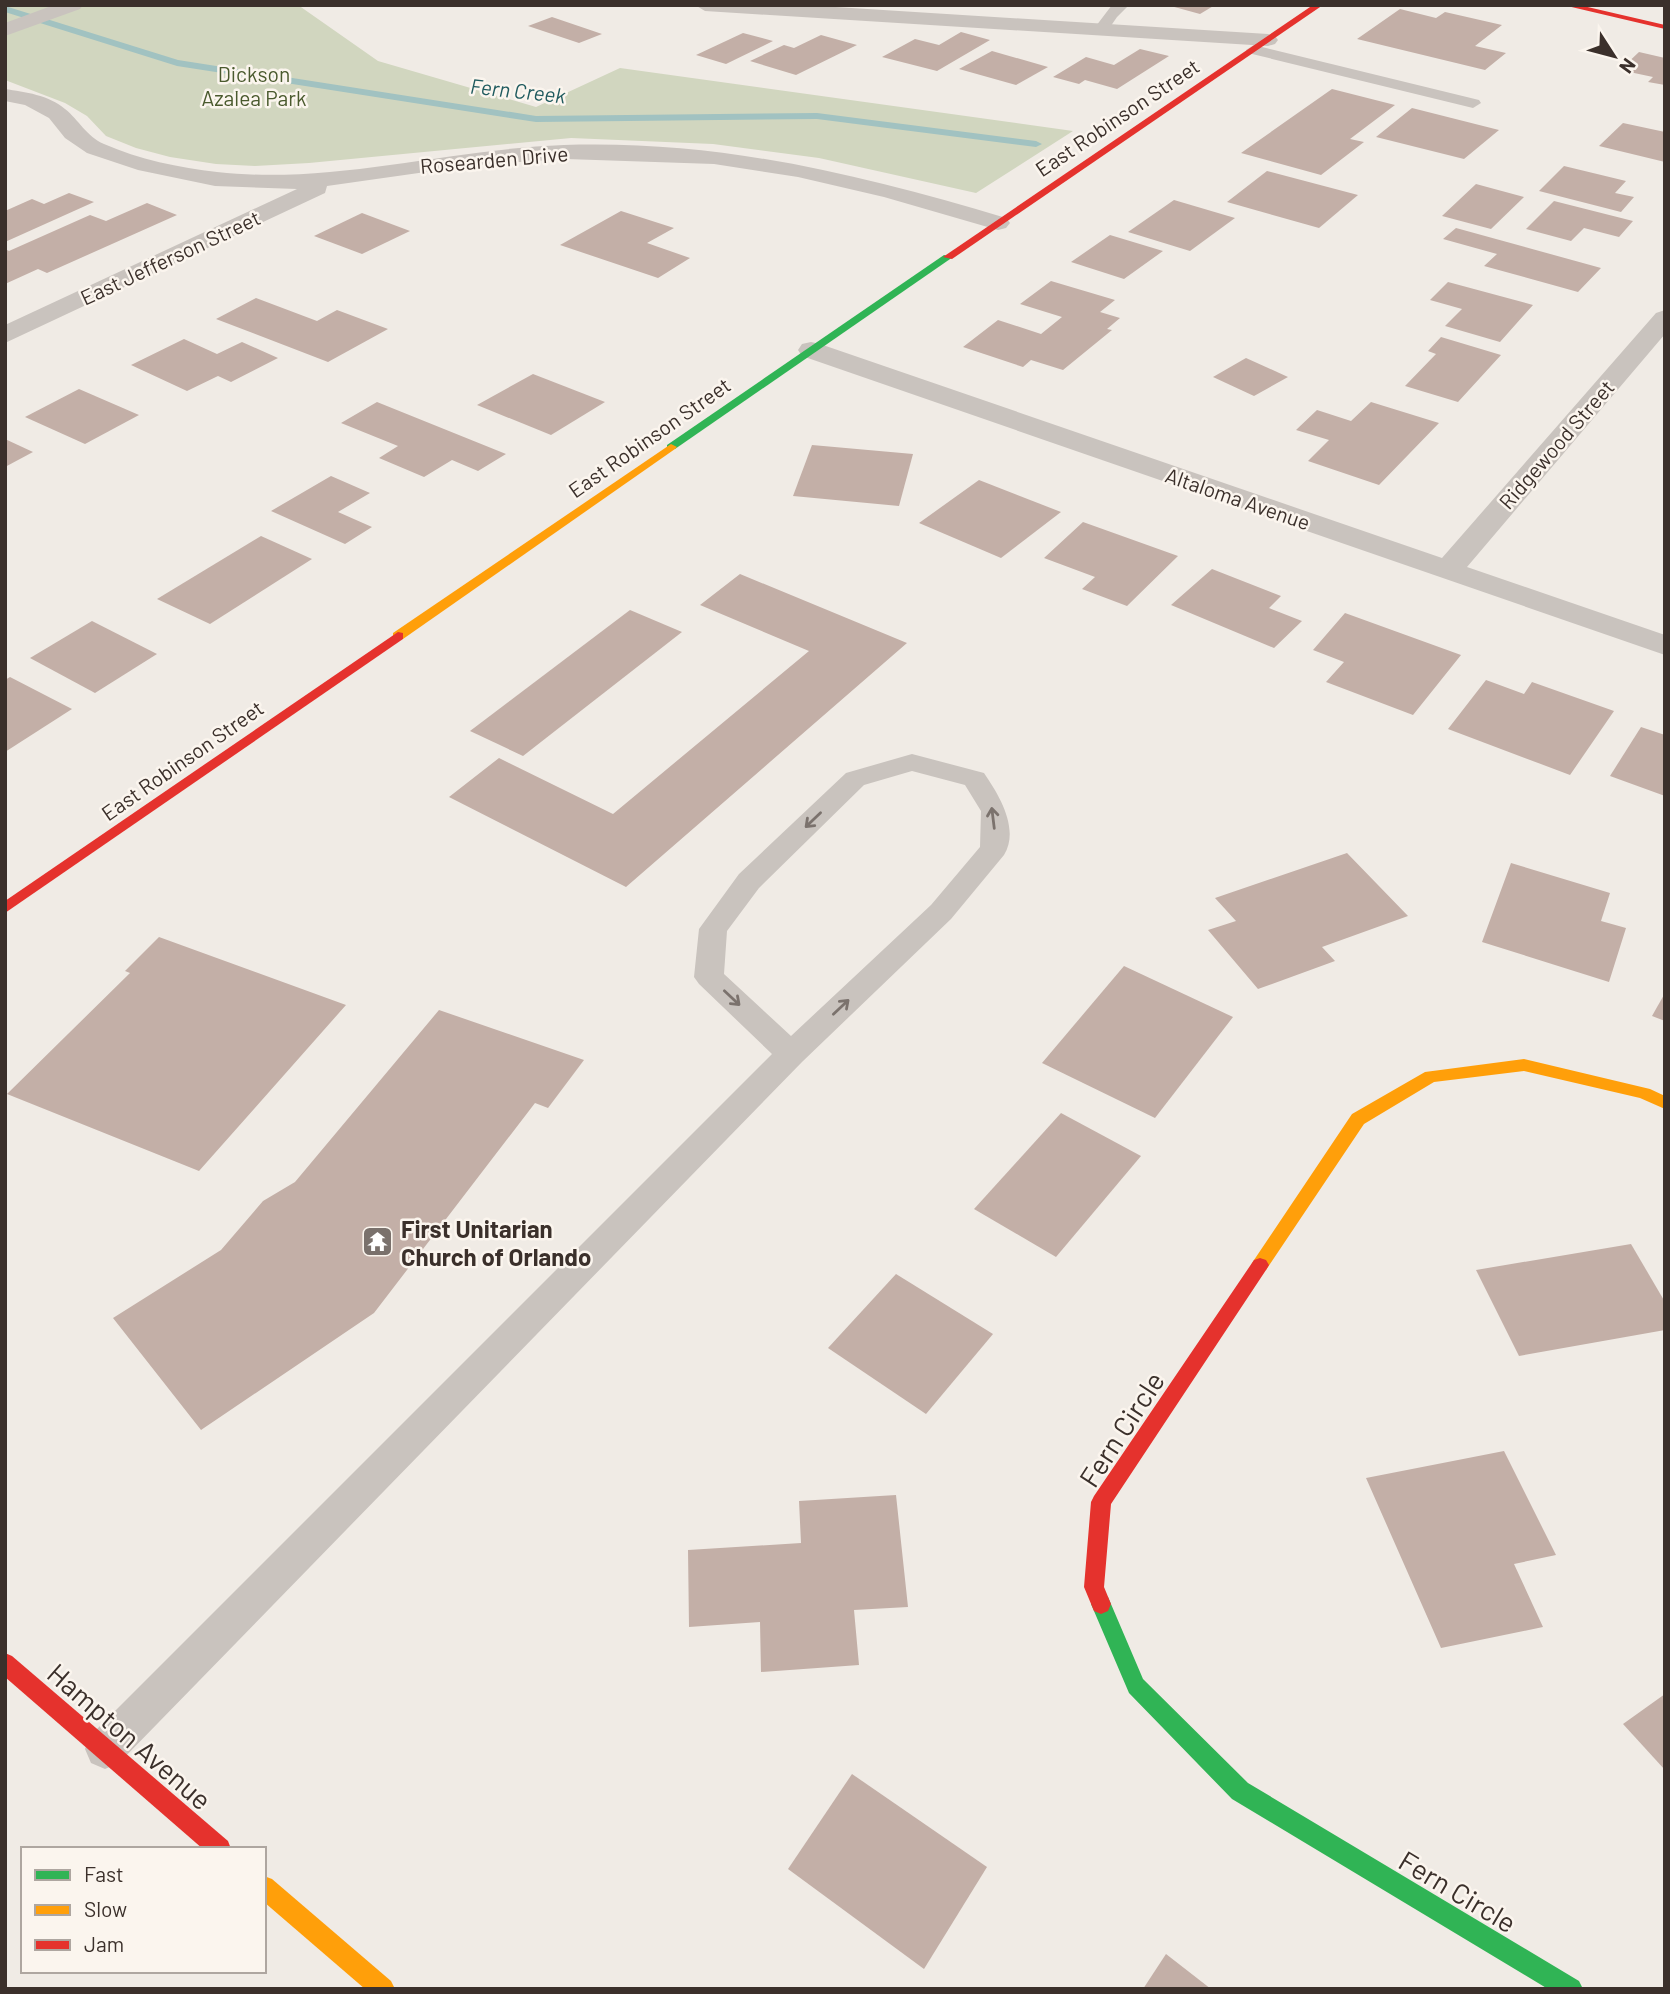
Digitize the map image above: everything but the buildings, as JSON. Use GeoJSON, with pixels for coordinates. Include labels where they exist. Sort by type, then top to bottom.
{"type":"FeatureCollection","features":[{"type":"Feature","properties":{"kind":"main road","name":"East Robinson Street"},"geometry":{"type":"LineString","coordinates":[[5,908],[811,351],[1319,5]]}},
{"type":"Feature","properties":{"kind":"main road"},"geometry":{"type":"LineString","coordinates":[[1567,5],[1665,27]]}},
{"type":"Feature","properties":{"kind":"main road","name":"Fern Circle"},"geometry":{"type":"LineString","coordinates":[[1571,1989],[1240,1791],[1136,1686],[1094,1587],[1101,1503],[1358,1119],[1430,1076],[1524,1065],[1644,1093],[1665,1102]]}},
{"type":"Feature","properties":{"kind":"main road","name":"Hampton Avenue"},"geometry":{"type":"LineString","coordinates":[[5,1663],[218,1847]]}},
{"type":"Feature","properties":{"kind":"main road"},"geometry":{"type":"LineString","coordinates":[[266,1889],[383,1989]]}},
{"type":"Feature","properties":{"kind":"street"},"geometry":{"type":"LineString","coordinates":[[5,30],[73,5]]}},
{"type":"Feature","properties":{"kind":"street"},"geometry":{"type":"LineString","coordinates":[[705,5],[1101,30],[1261,45]]}},
{"type":"Feature","properties":{"kind":"street","name":"Rosearden Drive"},"geometry":{"type":"LineString","coordinates":[[5,95],[31,100],[57,114],[73,132],[95,148],[146,165],[215,179],[280,183],[334,179],[475,158],[566,152],[714,157],[798,170],[890,191],[998,223]]}},
{"type":"Feature","properties":{"kind":"street","name":"East Jefferson Street"},"geometry":{"type":"LineString","coordinates":[[5,335],[334,179]]}},
{"type":"Feature","properties":{"kind":"street","name":"Ridgewood Street"},"geometry":{"type":"LineString","coordinates":[[1447,571],[1665,318]]}},
{"type":"Feature","properties":{"kind":"street","name":"Altaloma Avenue"},"geometry":{"type":"LineString","coordinates":[[811,351],[1665,646]]}},
{"type":"Feature","properties":{"kind":"lane"},"geometry":{"type":"LineString","coordinates":[[1101,30],[1111,14],[1122,5]]}},
{"type":"Feature","properties":{"kind":"lane"},"geometry":{"type":"LineString","coordinates":[[1261,45],[1473,103]]}},
{"type":"Feature","properties":{"kind":"lane"},"geometry":{"type":"LineString","coordinates":[[105,1749],[791,1054],[941,912],[994,849],[995,811],[975,779],[912,762],[855,779],[749,881],[713,929],[709,977],[791,1054]]}},
{"type":"Feature","properties":{"kind":"green space","name":"Dickson Azalea Park"},"geometry":{"type":"Polygon","coordinates":[[[5,5],[298,5],[378,61],[536,107],[620,68],[1073,131],[976,193],[819,158],[713,144],[571,138],[309,163],[255,166],[216,164],[170,157],[136,148],[106,136],[87,116],[65,103],[5,80],[5,5]]]}},
{"type":"Feature","properties":{"kind":"waterway","name":"Fern Creek"},"geometry":{"type":"LineString","coordinates":[[5,9],[177,63],[536,119],[817,116],[1036,144]]}},
{"type":"Feature","properties":{"kind":"traffic: fast"},"geometry":{"type":"LineString","coordinates":[[671,447],[948,257]]}},
{"type":"Feature","properties":{"kind":"traffic: fast"},"geometry":{"type":"LineString","coordinates":[[1101,1604],[1136,1686],[1240,1791],[1571,1989]]}},
{"type":"Feature","properties":{"kind":"traffic: slow"},"geometry":{"type":"LineString","coordinates":[[398,636],[671,447]]}},
{"type":"Feature","properties":{"kind":"traffic: slow"},"geometry":{"type":"LineString","coordinates":[[1260,1265],[1358,1119],[1431,1076],[1524,1065],[1644,1093],[1665,1103]]}},
{"type":"Feature","properties":{"kind":"traffic: slow"},"geometry":{"type":"LineString","coordinates":[[266,1889],[383,1989]]}},
{"type":"Feature","properties":{"kind":"traffic: jam"},"geometry":{"type":"LineString","coordinates":[[948,257],[1319,5]]}},
{"type":"Feature","properties":{"kind":"traffic: jam"},"geometry":{"type":"LineString","coordinates":[[1567,5],[1665,27]]}},
{"type":"Feature","properties":{"kind":"traffic: jam"},"geometry":{"type":"LineString","coordinates":[[5,908],[398,636]]}},
{"type":"Feature","properties":{"kind":"traffic: jam"},"geometry":{"type":"LineString","coordinates":[[1101,1604],[1094,1587],[1101,1502],[1260,1265]]}},
{"type":"Feature","properties":{"kind":"traffic: jam"},"geometry":{"type":"LineString","coordinates":[[5,1663],[218,1847]]}},
{"type":"Feature","properties":{"kind":"place","name":"First Unitarian Church of Orlando"},"geometry":{"type":"Point","coordinates":[378,1242]}}]}
